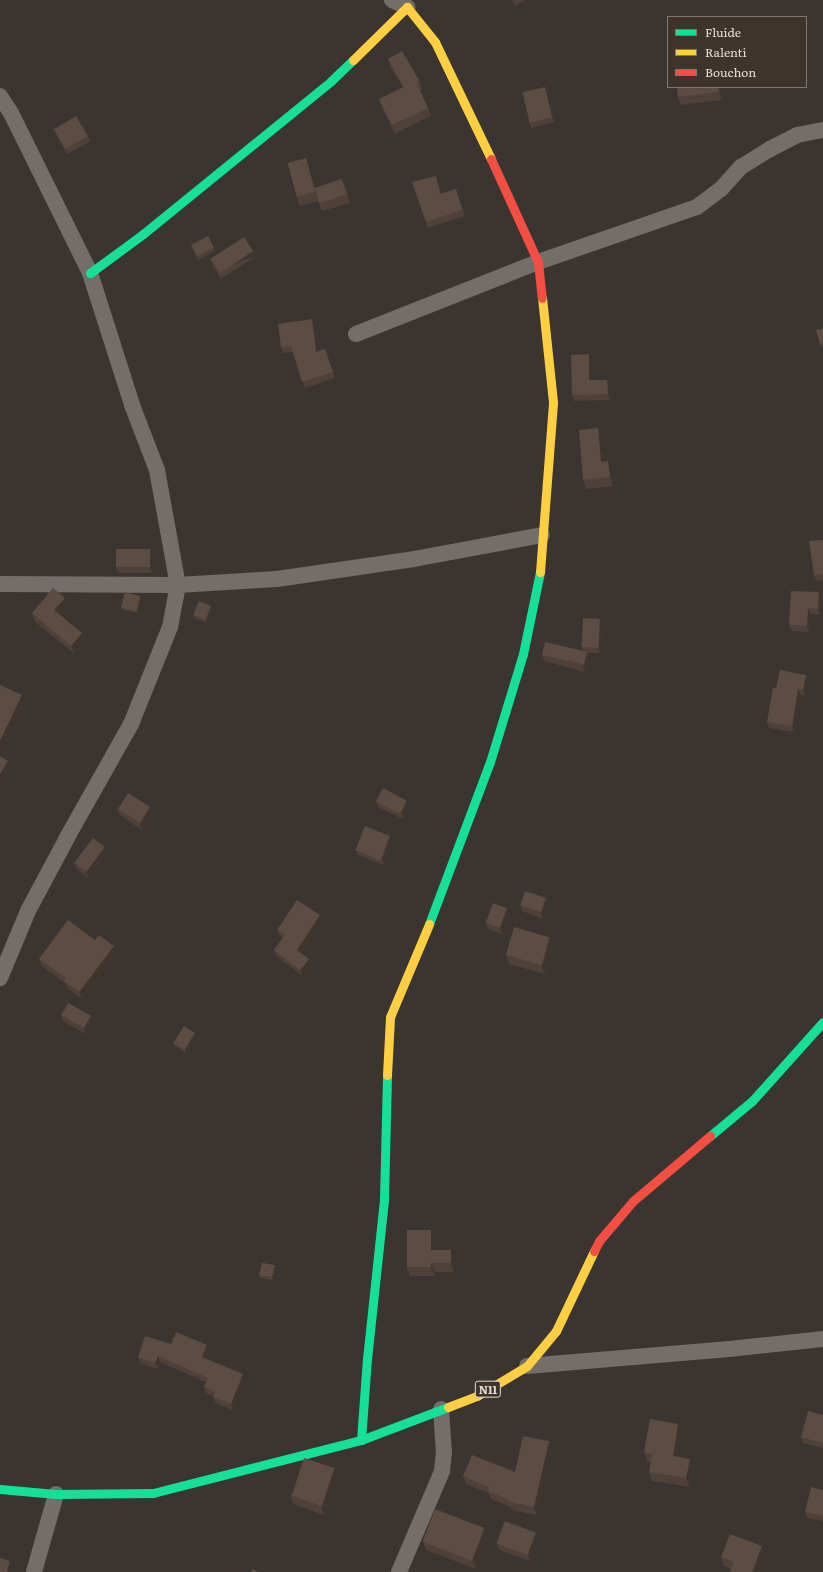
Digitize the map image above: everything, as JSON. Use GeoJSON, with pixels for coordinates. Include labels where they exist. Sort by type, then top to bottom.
{"type":"FeatureCollection","features":[{"type":"Feature","properties":{"kind":"main road"},"geometry":{"type":"LineString","coordinates":[[90,273],[143,234],[331,81],[407,7],[435,42],[538,262],[553,402],[542,535],[541,566],[524,654],[490,762],[424,939],[390,1017],[388,1031],[384,1199],[367,1359],[361,1440]]}},
{"type":"Feature","properties":{"kind":"main road","name":"N11"},"geometry":{"type":"LineString","coordinates":[[0,1489],[56,1494],[153,1492],[361,1440],[477,1396],[527,1366],[556,1331],[599,1241],[633,1201],[752,1100],[823,1022]]}},
{"type":"Feature","properties":{"kind":"street"},"geometry":{"type":"LineString","coordinates":[[392,0],[407,7]]}},
{"type":"Feature","properties":{"kind":"street"},"geometry":{"type":"LineString","coordinates":[[0,96],[11,113],[90,273],[132,405],[157,470],[178,585],[170,627],[131,724],[28,911],[0,978]]}},
{"type":"Feature","properties":{"kind":"street"},"geometry":{"type":"LineString","coordinates":[[356,334],[538,262],[697,207],[720,189],[741,167],[770,149],[797,135],[823,130]]}},
{"type":"Feature","properties":{"kind":"street"},"geometry":{"type":"LineString","coordinates":[[0,584],[178,585],[277,579],[414,559],[542,535]]}},
{"type":"Feature","properties":{"kind":"street"},"geometry":{"type":"LineString","coordinates":[[527,1366],[729,1349],[823,1339]]}},
{"type":"Feature","properties":{"kind":"street"},"geometry":{"type":"LineString","coordinates":[[399,1572],[442,1471],[444,1453],[441,1409]]}},
{"type":"Feature","properties":{"kind":"street"},"geometry":{"type":"LineString","coordinates":[[34,1572],[56,1494]]}},
{"type":"Feature","properties":{"kind":"building"},"geometry":{"type":"Polygon","coordinates":[[[402,51],[419,80],[416,82],[428,108],[392,125],[379,99],[404,87],[388,59],[402,51]]]}},
{"type":"Feature","properties":{"kind":"building"},"geometry":{"type":"Polygon","coordinates":[[[545,87],[552,117],[530,122],[523,92],[545,87]]]}},
{"type":"Feature","properties":{"kind":"building"},"geometry":{"type":"Polygon","coordinates":[[[677,88],[718,88],[719,92],[678,97],[677,88]]]}},
{"type":"Feature","properties":{"kind":"building"},"geometry":{"type":"Polygon","coordinates":[[[76,116],[88,136],[66,149],[54,129],[76,116]]]}},
{"type":"Feature","properties":{"kind":"building"},"geometry":{"type":"Polygon","coordinates":[[[306,158],[315,192],[297,197],[288,163],[306,158]]]}},
{"type":"Feature","properties":{"kind":"building"},"geometry":{"type":"Polygon","coordinates":[[[436,176],[440,194],[456,189],[462,210],[426,222],[412,182],[436,176]]]}},
{"type":"Feature","properties":{"kind":"building"},"geometry":{"type":"Polygon","coordinates":[[[342,179],[347,194],[319,203],[314,188],[342,179]]]}},
{"type":"Feature","properties":{"kind":"building"},"geometry":{"type":"Polygon","coordinates":[[[208,236],[214,248],[197,256],[191,245],[208,236]]]}},
{"type":"Feature","properties":{"kind":"building"},"geometry":{"type":"Polygon","coordinates":[[[244,237],[253,251],[220,273],[210,259],[244,237]]]}},
{"type":"Feature","properties":{"kind":"building"},"geometry":{"type":"Polygon","coordinates":[[[312,319],[316,352],[325,349],[333,372],[302,382],[291,346],[281,347],[278,324],[312,319]]]}},
{"type":"Feature","properties":{"kind":"building"},"geometry":{"type":"Polygon","coordinates":[[[823,329],[823,343],[820,344],[816,330],[823,329]]]}},
{"type":"Feature","properties":{"kind":"building"},"geometry":{"type":"Polygon","coordinates":[[[589,354],[589,380],[607,380],[608,394],[572,395],[571,355],[589,354]]]}},
{"type":"Feature","properties":{"kind":"building"},"geometry":{"type":"Polygon","coordinates":[[[598,428],[601,462],[608,461],[610,477],[583,480],[579,430],[598,428]]]}},
{"type":"Feature","properties":{"kind":"building"},"geometry":{"type":"Polygon","coordinates":[[[823,540],[823,574],[814,575],[809,541],[823,540]]]}},
{"type":"Feature","properties":{"kind":"building"},"geometry":{"type":"Polygon","coordinates":[[[116,549],[150,549],[150,567],[116,567],[116,549]]]}},
{"type":"Feature","properties":{"kind":"building"},"geometry":{"type":"Polygon","coordinates":[[[53,588],[65,598],[54,610],[82,633],[71,646],[32,613],[53,588]]]}},
{"type":"Feature","properties":{"kind":"building"},"geometry":{"type":"Polygon","coordinates":[[[791,591],[819,592],[818,609],[808,608],[807,626],[789,625],[791,591]]]}},
{"type":"Feature","properties":{"kind":"building"},"geometry":{"type":"Polygon","coordinates":[[[125,592],[140,596],[136,612],[121,607],[125,592]]]}},
{"type":"Feature","properties":{"kind":"building"},"geometry":{"type":"Polygon","coordinates":[[[199,601],[211,606],[205,620],[193,615],[199,601]]]}},
{"type":"Feature","properties":{"kind":"building"},"geometry":{"type":"Polygon","coordinates":[[[583,618],[600,619],[598,648],[581,647],[583,618]]]}},
{"type":"Feature","properties":{"kind":"building"},"geometry":{"type":"Polygon","coordinates":[[[545,642],[587,652],[584,664],[542,655],[545,642]]]}},
{"type":"Feature","properties":{"kind":"building"},"geometry":{"type":"Polygon","coordinates":[[[780,670],[806,675],[803,690],[798,689],[792,726],[767,722],[773,688],[776,688],[780,670]]]}},
{"type":"Feature","properties":{"kind":"building"},"geometry":{"type":"Polygon","coordinates":[[[0,685],[22,695],[0,741],[0,685]]]}},
{"type":"Feature","properties":{"kind":"building"},"geometry":{"type":"Polygon","coordinates":[[[0,756],[8,761],[0,774],[0,756]]]}},
{"type":"Feature","properties":{"kind":"building"},"geometry":{"type":"Polygon","coordinates":[[[383,788],[407,801],[400,814],[376,801],[383,788]]]}},
{"type":"Feature","properties":{"kind":"building"},"geometry":{"type":"Polygon","coordinates":[[[128,793],[150,807],[140,823],[118,809],[128,793]]]}},
{"type":"Feature","properties":{"kind":"building"},"geometry":{"type":"Polygon","coordinates":[[[365,826],[390,836],[380,860],[355,850],[365,826]]]}},
{"type":"Feature","properties":{"kind":"building"},"geometry":{"type":"Polygon","coordinates":[[[93,838],[105,847],[86,872],[74,863],[93,838]]]}},
{"type":"Feature","properties":{"kind":"building"},"geometry":{"type":"Polygon","coordinates":[[[525,891],[546,898],[541,912],[520,905],[525,891]]]}},
{"type":"Feature","properties":{"kind":"building"},"geometry":{"type":"Polygon","coordinates":[[[297,900],[320,915],[297,950],[309,959],[300,970],[274,950],[285,935],[277,930],[297,900]]]}},
{"type":"Feature","properties":{"kind":"building"},"geometry":{"type":"Polygon","coordinates":[[[493,903],[507,908],[500,928],[486,923],[493,903]]]}},
{"type":"Feature","properties":{"kind":"building"},"geometry":{"type":"Polygon","coordinates":[[[68,920],[95,940],[99,935],[114,946],[79,992],[64,981],[66,978],[39,959],[68,920]]]}},
{"type":"Feature","properties":{"kind":"building"},"geometry":{"type":"Polygon","coordinates":[[[514,927],[550,937],[542,965],[506,955],[514,927]]]}},
{"type":"Feature","properties":{"kind":"building"},"geometry":{"type":"Polygon","coordinates":[[[68,1003],[91,1016],[84,1028],[61,1015],[68,1003]]]}},
{"type":"Feature","properties":{"kind":"building"},"geometry":{"type":"Polygon","coordinates":[[[184,1026],[195,1033],[184,1050],[173,1043],[184,1026]]]}},
{"type":"Feature","properties":{"kind":"building"},"geometry":{"type":"Polygon","coordinates":[[[407,1230],[431,1230],[431,1250],[451,1250],[451,1263],[431,1263],[431,1267],[407,1267],[407,1230]]]}},
{"type":"Feature","properties":{"kind":"building"},"geometry":{"type":"Polygon","coordinates":[[[262,1263],[275,1265],[272,1277],[259,1275],[262,1263]]]}},
{"type":"Feature","properties":{"kind":"building"},"geometry":{"type":"Polygon","coordinates":[[[176,1332],[207,1345],[202,1357],[243,1374],[231,1404],[213,1397],[215,1392],[204,1387],[208,1378],[158,1356],[155,1363],[138,1357],[145,1336],[171,1344],[176,1332]]]}},
{"type":"Feature","properties":{"kind":"building"},"geometry":{"type":"Polygon","coordinates":[[[808,1411],[823,1415],[823,1443],[801,1437],[808,1411]]]}},
{"type":"Feature","properties":{"kind":"building"},"geometry":{"type":"Polygon","coordinates":[[[650,1419],[678,1424],[673,1456],[690,1459],[686,1478],[649,1472],[652,1454],[644,1452],[650,1419]]]}},
{"type":"Feature","properties":{"kind":"building"},"geometry":{"type":"Polygon","coordinates":[[[523,1436],[549,1441],[534,1507],[509,1502],[509,1500],[488,1491],[489,1487],[463,1476],[472,1455],[515,1472],[523,1436]]]}},
{"type":"Feature","properties":{"kind":"building"},"geometry":{"type":"Polygon","coordinates":[[[304,1458],[334,1468],[322,1506],[292,1496],[304,1458]]]}},
{"type":"Feature","properties":{"kind":"building"},"geometry":{"type":"Polygon","coordinates":[[[811,1487],[823,1490],[823,1516],[805,1512],[811,1487]]]}},
{"type":"Feature","properties":{"kind":"building"},"geometry":{"type":"Polygon","coordinates":[[[435,1509],[484,1528],[472,1561],[422,1542],[435,1509]]]}},
{"type":"Feature","properties":{"kind":"building"},"geometry":{"type":"Polygon","coordinates":[[[505,1521],[536,1533],[527,1555],[496,1543],[505,1521]]]}},
{"type":"Feature","properties":{"kind":"building"},"geometry":{"type":"Polygon","coordinates":[[[730,1534],[762,1546],[752,1572],[730,1572],[734,1562],[721,1557],[730,1534]]]}},
{"type":"Feature","properties":{"kind":"building"},"geometry":{"type":"Polygon","coordinates":[[[0,1558],[10,1561],[7,1572],[0,1572],[0,1558]]]}},
{"type":"Feature","properties":{"kind":"building"},"geometry":{"type":"Polygon","coordinates":[[[253,1569],[258,1572],[251,1572],[253,1569]]]}},
{"type":"Feature","properties":{"kind":"traffic: fast"},"geometry":{"type":"LineString","coordinates":[[90,273],[143,234],[331,81],[353,60]]}},
{"type":"Feature","properties":{"kind":"traffic: fast"},"geometry":{"type":"LineString","coordinates":[[429,924],[490,762],[523,654],[540,572]]}},
{"type":"Feature","properties":{"kind":"traffic: fast"},"geometry":{"type":"LineString","coordinates":[[710,1136],[752,1101],[823,1022]]}},
{"type":"Feature","properties":{"kind":"traffic: fast"},"geometry":{"type":"LineString","coordinates":[[361,1440],[367,1359],[384,1199],[387,1075]]}},
{"type":"Feature","properties":{"kind":"traffic: fast"},"geometry":{"type":"LineString","coordinates":[[0,1489],[56,1494],[153,1493],[361,1440],[448,1407]]}},
{"type":"Feature","properties":{"kind":"traffic: slow"},"geometry":{"type":"LineString","coordinates":[[353,60],[407,7],[435,42],[491,159]]}},
{"type":"Feature","properties":{"kind":"traffic: slow"},"geometry":{"type":"LineString","coordinates":[[540,572],[553,402],[542,298]]}},
{"type":"Feature","properties":{"kind":"traffic: slow"},"geometry":{"type":"LineString","coordinates":[[387,1075],[390,1017],[429,924]]}},
{"type":"Feature","properties":{"kind":"traffic: slow"},"geometry":{"type":"LineString","coordinates":[[448,1407],[477,1396],[527,1366],[556,1331],[594,1251]]}},
{"type":"Feature","properties":{"kind":"traffic: jam"},"geometry":{"type":"LineString","coordinates":[[491,159],[538,262],[542,298]]}},
{"type":"Feature","properties":{"kind":"traffic: jam"},"geometry":{"type":"LineString","coordinates":[[594,1251],[599,1241],[633,1201],[710,1136]]}}]}
